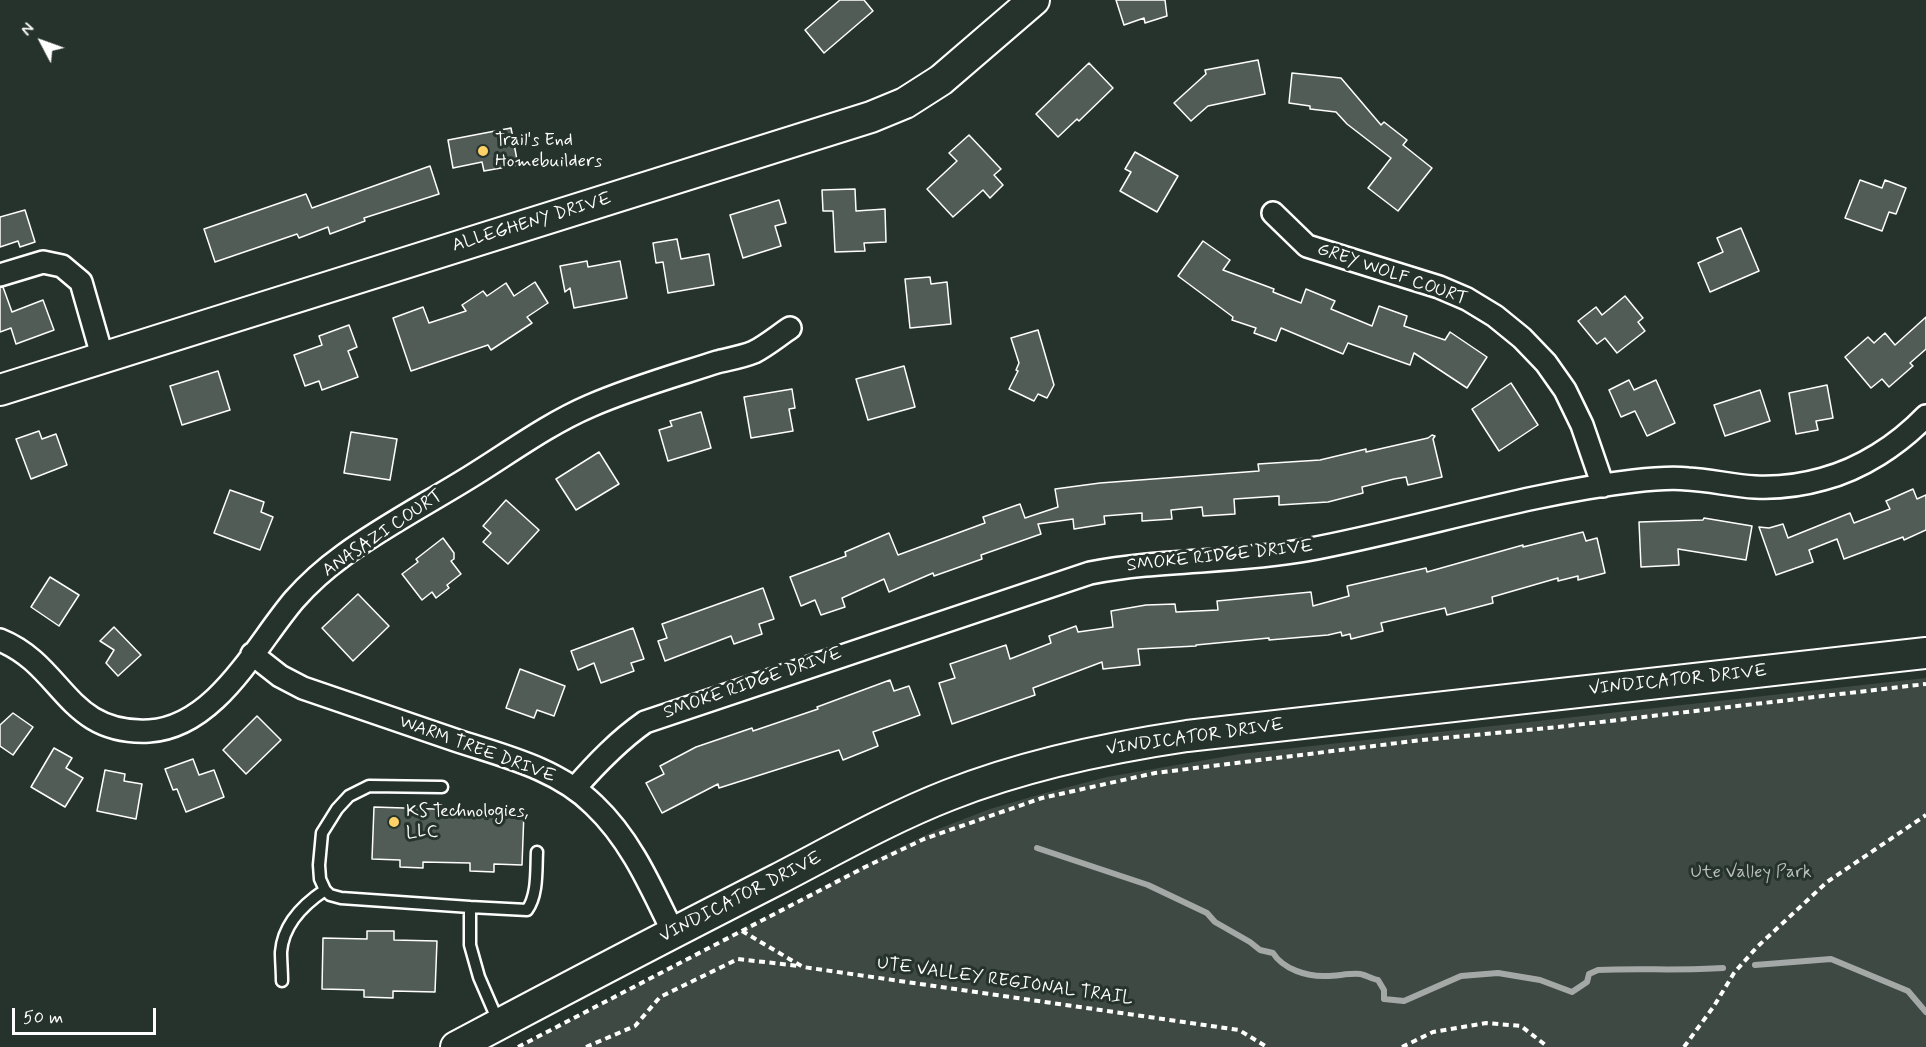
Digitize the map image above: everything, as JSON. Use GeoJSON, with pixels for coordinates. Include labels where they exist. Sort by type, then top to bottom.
{"type":"FeatureCollection","features":[{"type":"Feature","properties":{"kind":"main road","name":"ALLEGHENY DRIVE"},"geometry":{"type":"LineString","coordinates":[[0,390],[871,117],[905,102],[941,80],[1034,0]]}},
{"type":"Feature","properties":{"kind":"main road","name":"VINDICATOR DRIVE"},"geometry":{"type":"LineString","coordinates":[[456,1047],[673,932],[894,820],[949,795],[1005,776],[1118,746],[1187,736],[1926,653]]}},
{"type":"Feature","properties":{"kind":"street","name":"GREY WOLF COURT"},"geometry":{"type":"LineString","coordinates":[[1273,213],[1307,246],[1439,287],[1467,299],[1496,316],[1546,363],[1564,390],[1582,425],[1604,486]]}},
{"type":"Feature","properties":{"kind":"street"},"geometry":{"type":"LineString","coordinates":[[0,275],[43,262],[62,266],[81,282],[103,358]]}},
{"type":"Feature","properties":{"kind":"street","name":"ANASAZI COURT"},"geometry":{"type":"LineString","coordinates":[[0,640],[13,645],[32,658],[48,673],[68,700],[84,714],[102,723],[125,730],[150,731],[174,726],[199,713],[219,696],[295,598],[344,555],[586,407],[616,395],[754,351],[790,328]]}},
{"type":"Feature","properties":{"kind":"street","name":"SMOKE RIDGE DRIVE"},"geometry":{"type":"LineString","coordinates":[[575,788],[622,738],[645,722],[1090,573],[1123,566],[1304,551],[1478,511],[1604,486],[1658,479],[1687,478],[1756,487],[1789,485],[1822,479],[1857,467],[1891,446],[1926,416]]}},
{"type":"Feature","properties":{"kind":"street","name":"WARM TREE DRIVE"},"geometry":{"type":"LineString","coordinates":[[252,654],[280,676],[303,688],[514,760],[549,773],[575,788],[615,826],[634,854],[673,932]]}},
{"type":"Feature","properties":{"kind":"lane"},"geometry":{"type":"LineString","coordinates":[[442,787],[369,786],[349,796],[337,808],[322,833],[319,865],[320,879],[325,890],[330,895],[340,898],[527,910],[534,887],[537,852]]}},
{"type":"Feature","properties":{"kind":"lane"},"geometry":{"type":"LineString","coordinates":[[282,981],[281,951],[284,937],[301,909],[325,890]]}},
{"type":"Feature","properties":{"kind":"lane"},"geometry":{"type":"LineString","coordinates":[[470,907],[470,945],[479,977],[499,1024]]}},
{"type":"Feature","properties":{"kind":"path"},"geometry":{"type":"LineString","coordinates":[[518,1047],[865,867],[924,839],[1042,798],[1155,773],[1926,684]]}},
{"type":"Feature","properties":{"kind":"path"},"geometry":{"type":"LineString","coordinates":[[1684,1047],[1714,1006],[1734,973],[1756,947],[1827,882],[1926,815]]}},
{"type":"Feature","properties":{"kind":"path","name":"UTE VALLEY REGIONAL TRAIL"},"geometry":{"type":"LineString","coordinates":[[742,932],[802,967],[1239,1030],[1267,1047]]}},
{"type":"Feature","properties":{"kind":"path"},"geometry":{"type":"LineString","coordinates":[[586,1047],[635,1026],[660,997],[738,959],[802,967]]}},
{"type":"Feature","properties":{"kind":"path"},"geometry":{"type":"LineString","coordinates":[[1402,1047],[1433,1032],[1486,1023],[1521,1026],[1548,1047]]}},
{"type":"Feature","properties":{"kind":"green space","name":"Ute Valley Park"},"geometry":{"type":"Polygon","coordinates":[[[1926,678],[1926,1047],[519,1047],[886,854],[936,830],[990,809],[1045,793],[1107,777],[1240,754],[1926,678]]]}},
{"type":"Feature","properties":{"kind":"building"},"geometry":{"type":"Polygon","coordinates":[[[840,0],[864,0],[873,11],[824,53],[805,30],[840,0]]]}},
{"type":"Feature","properties":{"kind":"building"},"geometry":{"type":"Polygon","coordinates":[[[1116,0],[1165,0],[1167,16],[1145,23],[1144,18],[1124,25],[1116,0]]]}},
{"type":"Feature","properties":{"kind":"building"},"geometry":{"type":"Polygon","coordinates":[[[1258,60],[1265,94],[1208,106],[1191,121],[1174,103],[1206,74],[1205,70],[1258,60]]]}},
{"type":"Feature","properties":{"kind":"building"},"geometry":{"type":"Polygon","coordinates":[[[1089,63],[1113,88],[1079,121],[1077,119],[1058,137],[1036,114],[1089,63]]]}},
{"type":"Feature","properties":{"kind":"building"},"geometry":{"type":"Polygon","coordinates":[[[1292,73],[1341,78],[1381,125],[1384,122],[1407,140],[1403,145],[1432,168],[1398,211],[1368,188],[1391,158],[1347,124],[1336,112],[1310,109],[1310,106],[1289,103],[1292,73]]]}},
{"type":"Feature","properties":{"kind":"building","name":"Trail's End Homebuilders"},"geometry":{"type":"Polygon","coordinates":[[[511,128],[518,165],[484,171],[482,162],[453,168],[448,140],[511,128]]]}},
{"type":"Feature","properties":{"kind":"building"},"geometry":{"type":"Polygon","coordinates":[[[969,135],[1001,169],[994,175],[1003,185],[990,198],[983,190],[953,217],[927,189],[957,161],[949,153],[969,135]]]}},
{"type":"Feature","properties":{"kind":"building"},"geometry":{"type":"Polygon","coordinates":[[[1135,152],[1178,176],[1157,212],[1120,191],[1131,172],[1125,169],[1135,152]]]}},
{"type":"Feature","properties":{"kind":"building"},"geometry":{"type":"Polygon","coordinates":[[[430,166],[439,194],[364,218],[365,221],[330,234],[328,227],[299,238],[297,234],[215,262],[204,229],[306,194],[312,208],[430,166]]]}},
{"type":"Feature","properties":{"kind":"building"},"geometry":{"type":"Polygon","coordinates":[[[1860,180],[1882,188],[1885,180],[1906,188],[1896,214],[1889,212],[1882,231],[1845,218],[1860,180]]]}},
{"type":"Feature","properties":{"kind":"building"},"geometry":{"type":"Polygon","coordinates":[[[855,189],[856,211],[885,209],[886,242],[864,243],[865,251],[835,252],[833,211],[823,211],[822,190],[855,189]]]}},
{"type":"Feature","properties":{"kind":"building"},"geometry":{"type":"Polygon","coordinates":[[[779,200],[786,223],[775,226],[781,246],[743,258],[730,215],[779,200]]]}},
{"type":"Feature","properties":{"kind":"building"},"geometry":{"type":"Polygon","coordinates":[[[25,210],[35,242],[20,247],[18,241],[0,247],[0,217],[25,210]]]}},
{"type":"Feature","properties":{"kind":"building"},"geometry":{"type":"Polygon","coordinates":[[[1741,228],[1759,271],[1710,292],[1698,263],[1723,252],[1717,238],[1741,228]]]}},
{"type":"Feature","properties":{"kind":"building"},"geometry":{"type":"Polygon","coordinates":[[[677,239],[681,259],[709,254],[714,285],[668,293],[663,262],[656,263],[653,243],[677,239]]]}},
{"type":"Feature","properties":{"kind":"building"},"geometry":{"type":"Polygon","coordinates":[[[1203,241],[1230,260],[1223,270],[1274,289],[1273,292],[1301,303],[1306,289],[1335,301],[1331,309],[1372,326],[1379,306],[1407,316],[1404,326],[1445,340],[1450,332],[1487,357],[1467,388],[1414,353],[1410,365],[1348,343],[1343,354],[1281,328],[1276,341],[1254,333],[1256,328],[1232,320],[1233,317],[1178,276],[1203,241]]]}},
{"type":"Feature","properties":{"kind":"building"},"geometry":{"type":"Polygon","coordinates":[[[587,261],[588,267],[620,261],[627,298],[574,308],[570,288],[565,292],[560,266],[587,261]]]}},
{"type":"Feature","properties":{"kind":"building"},"geometry":{"type":"Polygon","coordinates":[[[930,277],[931,284],[947,282],[951,324],[910,328],[905,279],[930,277]]]}},
{"type":"Feature","properties":{"kind":"building"},"geometry":{"type":"Polygon","coordinates":[[[535,282],[548,303],[527,317],[532,323],[491,350],[488,345],[411,371],[393,318],[423,307],[429,323],[466,311],[462,305],[483,291],[487,296],[506,283],[514,296],[535,282]]]}},
{"type":"Feature","properties":{"kind":"building"},"geometry":{"type":"Polygon","coordinates":[[[0,287],[3,287],[12,312],[43,300],[54,330],[16,344],[11,328],[0,332],[0,287]]]}},
{"type":"Feature","properties":{"kind":"building"},"geometry":{"type":"Polygon","coordinates":[[[1625,296],[1643,318],[1638,322],[1645,331],[1617,353],[1605,338],[1597,344],[1578,321],[1596,307],[1602,315],[1625,296]]]}},
{"type":"Feature","properties":{"kind":"building"},"geometry":{"type":"Polygon","coordinates":[[[1926,317],[1926,349],[1910,363],[1913,366],[1889,387],[1882,379],[1871,388],[1845,357],[1868,337],[1874,343],[1885,333],[1895,345],[1926,317]]]}},
{"type":"Feature","properties":{"kind":"building"},"geometry":{"type":"Polygon","coordinates":[[[349,325],[357,347],[348,351],[358,377],[322,390],[319,381],[305,386],[294,355],[322,345],[319,336],[349,325]]]}},
{"type":"Feature","properties":{"kind":"building"},"geometry":{"type":"Polygon","coordinates":[[[1038,330],[1054,385],[1047,398],[1038,394],[1034,401],[1009,389],[1018,371],[1016,370],[1019,363],[1011,338],[1038,330]]]}},
{"type":"Feature","properties":{"kind":"building"},"geometry":{"type":"Polygon","coordinates":[[[904,366],[915,407],[868,420],[856,379],[904,366]]]}},
{"type":"Feature","properties":{"kind":"building"},"geometry":{"type":"Polygon","coordinates":[[[218,371],[230,410],[182,425],[170,386],[218,371]]]}},
{"type":"Feature","properties":{"kind":"building"},"geometry":{"type":"Polygon","coordinates":[[[1629,380],[1634,390],[1656,380],[1675,423],[1647,436],[1635,411],[1621,417],[1609,390],[1629,380]]]}},
{"type":"Feature","properties":{"kind":"building"},"geometry":{"type":"Polygon","coordinates":[[[1511,383],[1538,425],[1499,451],[1472,409],[1511,383]]]}},
{"type":"Feature","properties":{"kind":"building"},"geometry":{"type":"Polygon","coordinates":[[[1827,385],[1833,418],[1816,421],[1818,430],[1796,434],[1789,393],[1827,385]]]}},
{"type":"Feature","properties":{"kind":"building"},"geometry":{"type":"Polygon","coordinates":[[[792,389],[795,408],[789,409],[793,431],[751,438],[744,397],[792,389]]]}},
{"type":"Feature","properties":{"kind":"building"},"geometry":{"type":"Polygon","coordinates":[[[1760,390],[1770,421],[1725,436],[1714,405],[1760,390]]]}},
{"type":"Feature","properties":{"kind":"building"},"geometry":{"type":"Polygon","coordinates":[[[701,412],[711,448],[668,461],[659,430],[672,426],[670,421],[701,412]]]}},
{"type":"Feature","properties":{"kind":"building"},"geometry":{"type":"Polygon","coordinates":[[[39,431],[42,439],[56,434],[67,465],[31,479],[16,439],[39,431]]]}},
{"type":"Feature","properties":{"kind":"building"},"geometry":{"type":"Polygon","coordinates":[[[351,432],[397,439],[390,480],[344,473],[351,432]]]}},
{"type":"Feature","properties":{"kind":"building"},"geometry":{"type":"Polygon","coordinates":[[[1435,436],[1433,439],[1442,477],[1408,485],[1406,477],[1394,479],[1362,487],[1363,493],[1328,502],[1279,505],[1279,496],[1234,499],[1235,514],[1203,516],[1202,507],[1171,510],[1172,519],[1142,521],[1142,513],[1104,516],[1105,524],[1074,529],[1073,519],[1038,524],[1041,534],[981,555],[982,559],[934,576],[933,573],[889,592],[884,579],[842,598],[845,607],[821,615],[815,600],[801,606],[790,577],[846,556],[845,552],[889,533],[898,555],[985,523],[983,517],[1020,504],[1025,518],[1058,507],[1055,489],[1100,483],[1259,471],[1258,464],[1320,460],[1366,449],[1366,452],[1428,438],[1435,436]]]}},
{"type":"Feature","properties":{"kind":"building"},"geometry":{"type":"Polygon","coordinates":[[[599,452],[619,484],[576,510],[556,479],[599,452]]]}},
{"type":"Feature","properties":{"kind":"building"},"geometry":{"type":"Polygon","coordinates":[[[1913,489],[1917,499],[1926,495],[1926,530],[1904,540],[1903,537],[1844,559],[1837,539],[1809,550],[1813,562],[1776,575],[1759,527],[1769,528],[1783,524],[1788,538],[1850,513],[1854,523],[1890,509],[1886,501],[1913,489]]]}},
{"type":"Feature","properties":{"kind":"building"},"geometry":{"type":"Polygon","coordinates":[[[230,490],[264,502],[261,512],[273,517],[260,550],[214,533],[230,490]]]}},
{"type":"Feature","properties":{"kind":"building"},"geometry":{"type":"Polygon","coordinates":[[[506,500],[539,530],[508,564],[483,542],[491,533],[483,526],[506,500]]]}},
{"type":"Feature","properties":{"kind":"building"},"geometry":{"type":"Polygon","coordinates":[[[1704,518],[1752,526],[1746,560],[1678,549],[1679,565],[1641,567],[1639,522],[1703,520],[1704,518]]]}},
{"type":"Feature","properties":{"kind":"building"},"geometry":{"type":"Polygon","coordinates":[[[1583,532],[1586,541],[1597,538],[1605,573],[1578,580],[1578,576],[1558,581],[1558,578],[1492,597],[1493,603],[1447,615],[1445,608],[1381,623],[1383,631],[1351,639],[1350,634],[1342,636],[1341,632],[1269,640],[1269,638],[1196,646],[1138,649],[1140,665],[1103,669],[1102,662],[1033,688],[1035,695],[952,724],[939,683],[955,678],[950,664],[1006,645],[1010,659],[1051,643],[1049,636],[1076,626],[1078,632],[1113,627],[1111,611],[1146,605],[1175,604],[1176,612],[1218,610],[1217,601],[1311,592],[1313,606],[1349,596],[1347,586],[1426,568],[1427,572],[1523,545],[1523,547],[1583,532]]]}},
{"type":"Feature","properties":{"kind":"building"},"geometry":{"type":"Polygon","coordinates":[[[443,538],[454,553],[454,559],[451,561],[461,574],[436,598],[432,592],[422,600],[402,574],[418,562],[416,559],[443,538]]]}},
{"type":"Feature","properties":{"kind":"building"},"geometry":{"type":"Polygon","coordinates":[[[50,577],[79,595],[59,626],[31,607],[50,577]]]}},
{"type":"Feature","properties":{"kind":"building"},"geometry":{"type":"Polygon","coordinates":[[[763,588],[774,619],[759,624],[762,634],[734,644],[731,636],[665,661],[658,641],[667,638],[662,624],[763,588]]]}},
{"type":"Feature","properties":{"kind":"building"},"geometry":{"type":"Polygon","coordinates":[[[358,594],[389,626],[353,661],[322,628],[358,594]]]}},
{"type":"Feature","properties":{"kind":"building"},"geometry":{"type":"Polygon","coordinates":[[[114,627],[141,655],[118,676],[106,663],[114,650],[100,641],[114,627]]]}},
{"type":"Feature","properties":{"kind":"building"},"geometry":{"type":"Polygon","coordinates":[[[633,628],[644,659],[631,663],[634,671],[601,683],[594,663],[578,670],[571,651],[633,628]]]}},
{"type":"Feature","properties":{"kind":"building"},"geometry":{"type":"Polygon","coordinates":[[[520,669],[565,686],[554,716],[537,710],[534,718],[506,708],[520,669]]]}},
{"type":"Feature","properties":{"kind":"building"},"geometry":{"type":"Polygon","coordinates":[[[890,680],[894,691],[909,686],[920,715],[873,732],[878,746],[843,760],[839,750],[719,788],[718,784],[662,813],[646,783],[664,774],[660,766],[696,747],[818,709],[817,707],[890,680]]]}},
{"type":"Feature","properties":{"kind":"building"},"geometry":{"type":"Polygon","coordinates":[[[13,713],[33,727],[13,755],[0,746],[0,725],[13,713]]]}},
{"type":"Feature","properties":{"kind":"building"},"geometry":{"type":"Polygon","coordinates":[[[257,716],[281,740],[246,774],[223,750],[257,716]]]}},
{"type":"Feature","properties":{"kind":"building"},"geometry":{"type":"Polygon","coordinates":[[[54,748],[72,758],[66,768],[83,778],[65,807],[31,787],[54,748]]]}},
{"type":"Feature","properties":{"kind":"building"},"geometry":{"type":"Polygon","coordinates":[[[193,759],[199,775],[214,770],[224,797],[186,812],[177,789],[173,790],[165,769],[193,759]]]}},
{"type":"Feature","properties":{"kind":"building"},"geometry":{"type":"Polygon","coordinates":[[[105,770],[125,774],[124,781],[142,784],[136,819],[97,811],[105,770]]]}},
{"type":"Feature","properties":{"kind":"building"},"geometry":{"type":"Polygon","coordinates":[[[374,807],[524,812],[522,865],[494,864],[494,872],[470,871],[470,863],[423,862],[423,868],[400,867],[400,860],[372,859],[374,807]]]}},
{"type":"Feature","properties":{"kind":"building"},"geometry":{"type":"Polygon","coordinates":[[[367,931],[394,931],[394,940],[437,941],[435,992],[393,991],[393,998],[364,997],[364,990],[322,989],[323,938],[367,939],[367,931]]]}},
{"type":"Feature","properties":{"kind":"waterway"},"geometry":{"type":"LineString","coordinates":[[1037,848],[1148,885],[1207,913],[1215,922],[1260,950],[1273,953],[1277,959],[1296,971],[1319,976],[1360,974],[1378,980],[1384,990],[1384,999],[1404,1001],[1461,976],[1498,973],[1540,980],[1572,992],[1587,982],[1589,974],[1598,970],[1723,968]]}},
{"type":"Feature","properties":{"kind":"waterway"},"geometry":{"type":"LineString","coordinates":[[1755,965],[1831,959],[1908,991],[1926,1012]]}},
{"type":"Feature","properties":{"kind":"place","name":"Trail's End Homebuilders"},"geometry":{"type":"Point","coordinates":[483,151]}},
{"type":"Feature","properties":{"kind":"place","name":"KS Technologies, LLC"},"geometry":{"type":"Point","coordinates":[394,822]}}]}
